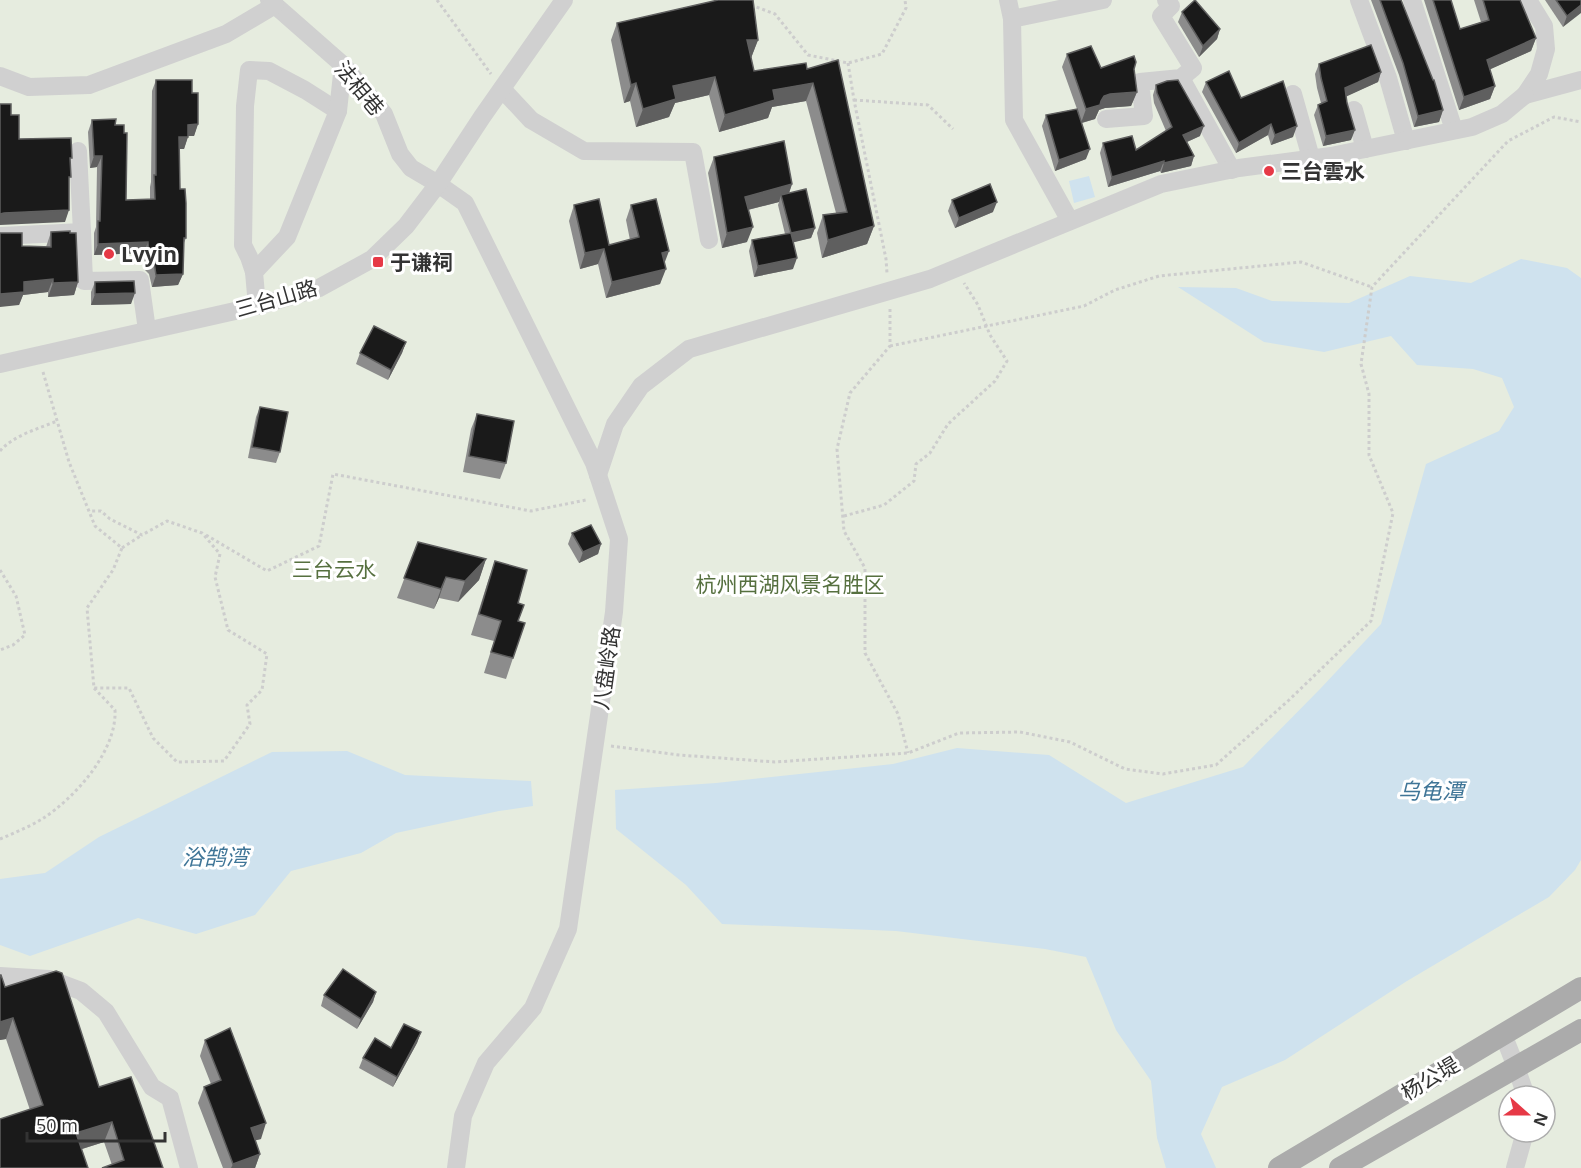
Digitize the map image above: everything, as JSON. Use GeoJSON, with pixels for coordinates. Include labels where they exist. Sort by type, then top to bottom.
{"type":"FeatureCollection","features":[{"type":"Feature","properties":{"kind":"main road","name":"杨公堤"},"geometry":{"type":"LineString","coordinates":[[1279,1168],[1581,988]]}},
{"type":"Feature","properties":{"kind":"main road","name":"杨公堤"},"geometry":{"type":"LineString","coordinates":[[1340,1168],[1581,1030]]}},
{"type":"Feature","properties":{"kind":"street","name":"三台山路"},"geometry":{"type":"LineString","coordinates":[[0,364],[257,306],[319,288],[372,259],[406,226],[438,184],[564,0]]}},
{"type":"Feature","properties":{"kind":"street"},"geometry":{"type":"LineString","coordinates":[[1008,0],[1012,19],[1014,120],[1070,221]]}},
{"type":"Feature","properties":{"kind":"street"},"geometry":{"type":"LineString","coordinates":[[1012,19],[1103,0]]}},
{"type":"Feature","properties":{"kind":"street"},"geometry":{"type":"LineString","coordinates":[[1106,119],[1144,116],[1140,82],[1181,78],[1192,68],[1161,16],[1171,6],[1166,0]]}},
{"type":"Feature","properties":{"kind":"street"},"geometry":{"type":"LineString","coordinates":[[1359,0],[1388,78],[1406,141]]}},
{"type":"Feature","properties":{"kind":"street"},"geometry":{"type":"LineString","coordinates":[[1412,0],[1454,130]]}},
{"type":"Feature","properties":{"kind":"street"},"geometry":{"type":"LineString","coordinates":[[598,475],[615,424],[641,386],[689,350],[930,279],[1161,184],[1406,141],[1473,127],[1502,114],[1525,94],[1539,74],[1546,49],[1544,26],[1528,0]]}},
{"type":"Feature","properties":{"kind":"street"},"geometry":{"type":"LineString","coordinates":[[0,76],[29,87],[89,86],[226,34],[272,3]]}},
{"type":"Feature","properties":{"kind":"street","name":"法相巷"},"geometry":{"type":"LineString","coordinates":[[272,3],[343,65],[384,114],[405,161],[411,168],[438,184]]}},
{"type":"Feature","properties":{"kind":"street"},"geometry":{"type":"LineString","coordinates":[[254,272],[287,237],[338,111],[343,65]]}},
{"type":"Feature","properties":{"kind":"street"},"geometry":{"type":"LineString","coordinates":[[257,306],[254,272],[243,245],[245,106],[249,70],[269,70],[338,111]]}},
{"type":"Feature","properties":{"kind":"street"},"geometry":{"type":"LineString","coordinates":[[1181,78],[1232,170]]}},
{"type":"Feature","properties":{"kind":"street"},"geometry":{"type":"LineString","coordinates":[[1525,94],[1581,80]]}},
{"type":"Feature","properties":{"kind":"street"},"geometry":{"type":"LineString","coordinates":[[502,89],[531,120],[584,151],[693,152],[709,240]]}},
{"type":"Feature","properties":{"kind":"street"},"geometry":{"type":"LineString","coordinates":[[1293,94],[1311,159]]}},
{"type":"Feature","properties":{"kind":"street"},"geometry":{"type":"LineString","coordinates":[[1354,110],[1365,149]]}},
{"type":"Feature","properties":{"kind":"street"},"geometry":{"type":"LineString","coordinates":[[78,151],[84,281],[140,280],[147,330]]}},
{"type":"Feature","properties":{"kind":"street","name":"八盘岭路"},"geometry":{"type":"LineString","coordinates":[[438,184],[465,203],[594,463],[619,539],[614,612],[568,929],[533,1008],[486,1063],[463,1116],[456,1168]]}},
{"type":"Feature","properties":{"kind":"street"},"geometry":{"type":"LineString","coordinates":[[0,236],[82,232]]}},
{"type":"Feature","properties":{"kind":"street"},"geometry":{"type":"LineString","coordinates":[[0,976],[49,979],[81,991],[106,1012],[152,1086],[170,1098],[189,1168]]}},
{"type":"Feature","properties":{"kind":"street"},"geometry":{"type":"LineString","coordinates":[[1503,1034],[1522,1084]]}},
{"type":"Feature","properties":{"kind":"street"},"geometry":{"type":"LineString","coordinates":[[1515,1168],[1522,1144]]}},
{"type":"Feature","properties":{"kind":"path"},"geometry":{"type":"LineString","coordinates":[[437,0],[502,89]]}},
{"type":"Feature","properties":{"kind":"path"},"geometry":{"type":"LineString","coordinates":[[745,3],[776,14],[808,55],[848,63],[882,54],[906,8],[905,0]]}},
{"type":"Feature","properties":{"kind":"path"},"geometry":{"type":"LineString","coordinates":[[848,63],[886,259],[890,291],[890,346]]}},
{"type":"Feature","properties":{"kind":"path"},"geometry":{"type":"LineString","coordinates":[[854,100],[928,105],[953,129]]}},
{"type":"Feature","properties":{"kind":"path"},"geometry":{"type":"LineString","coordinates":[[595,740],[610,746],[679,755],[775,762],[908,753],[959,733],[1020,732],[1070,742],[1125,769],[1163,774],[1216,765],[1289,700],[1371,621],[1393,513],[1369,455],[1369,394],[1361,364],[1372,287],[1508,141],[1554,117],[1581,122]]}},
{"type":"Feature","properties":{"kind":"path"},"geometry":{"type":"LineString","coordinates":[[908,753],[898,714],[865,653],[865,568],[844,531],[837,449],[850,393],[890,346],[1084,306],[1115,290],[1159,276],[1301,262],[1372,287]]}},
{"type":"Feature","properties":{"kind":"path"},"geometry":{"type":"LineString","coordinates":[[843,516],[884,506],[914,481],[916,464],[930,453],[948,424],[995,381],[1007,361],[990,335],[978,305],[955,269]]}},
{"type":"Feature","properties":{"kind":"path"},"geometry":{"type":"LineString","coordinates":[[38,356],[69,462],[95,526],[122,548]]}},
{"type":"Feature","properties":{"kind":"path"},"geometry":{"type":"LineString","coordinates":[[0,451],[23,435],[57,421]]}},
{"type":"Feature","properties":{"kind":"path"},"geometry":{"type":"LineString","coordinates":[[0,839],[43,818],[67,800],[104,754],[116,722],[115,710],[94,688],[87,608],[113,570],[122,548],[142,535],[167,521],[202,533],[267,571],[319,546],[333,474],[531,511],[586,500],[598,475]]}},
{"type":"Feature","properties":{"kind":"path"},"geometry":{"type":"LineString","coordinates":[[89,511],[100,511],[110,519],[142,535]]}},
{"type":"Feature","properties":{"kind":"path"},"geometry":{"type":"LineString","coordinates":[[94,688],[129,688],[153,738],[177,762],[224,761],[250,724],[248,705],[262,690],[267,654],[228,630],[215,577],[220,554],[202,533]]}},
{"type":"Feature","properties":{"kind":"path"},"geometry":{"type":"LineString","coordinates":[[0,570],[16,596],[25,635],[13,645],[0,650]]}},
{"type":"Feature","properties":{"kind":"green space","name":"杭州西湖风景名胜区"},"geometry":{"type":"Polygon","coordinates":[[[0,0],[1581,0],[1581,1168],[0,1168],[0,0]]]}},
{"type":"Feature","properties":{"kind":"water"},"geometry":{"type":"Polygon","coordinates":[[[1089,176],[1095,197],[1074,203],[1069,181],[1089,176]]]}},
{"type":"Feature","properties":{"kind":"water","name":"乌龟潭"},"geometry":{"type":"Polygon","coordinates":[[[1521,259],[1567,268],[1581,278],[1581,860],[1575,870],[1549,897],[1407,981],[1285,1060],[1222,1087],[1201,1134],[1216,1168],[1166,1168],[1157,1138],[1151,1081],[1116,1030],[1086,957],[1045,949],[896,931],[722,924],[686,885],[616,829],[615,790],[716,783],[893,764],[957,748],[1049,755],[1126,803],[1243,767],[1381,624],[1426,464],[1499,431],[1514,407],[1502,378],[1473,369],[1417,365],[1391,336],[1324,352],[1264,342],[1178,287],[1236,288],[1272,301],[1349,303],[1410,276],[1471,283],[1521,259]]]}},
{"type":"Feature","properties":{"kind":"water","name":"浴鹄湾"},"geometry":{"type":"Polygon","coordinates":[[[347,751],[405,775],[531,781],[533,806],[396,833],[361,853],[291,871],[255,915],[196,934],[138,918],[30,956],[0,945],[0,879],[45,873],[99,837],[272,752],[347,751]]]}},
{"type":"Feature","properties":{"kind":"building"},"geometry":{"type":"Polygon","coordinates":[[[718,0],[753,0],[758,40],[747,40],[754,71],[806,63],[807,69],[838,60],[874,226],[828,240],[823,215],[847,212],[813,83],[773,90],[775,100],[725,115],[715,77],[673,86],[676,99],[643,109],[636,83],[631,85],[617,23],[718,0]]]}},
{"type":"Feature","properties":{"kind":"building"},"geometry":{"type":"Polygon","coordinates":[[[1195,0],[1220,29],[1203,46],[1182,12],[1195,0]]]}},
{"type":"Feature","properties":{"kind":"building"},"geometry":{"type":"Polygon","coordinates":[[[1380,0],[1401,0],[1434,80],[1443,110],[1418,116],[1403,63],[1380,0]]]}},
{"type":"Feature","properties":{"kind":"building"},"geometry":{"type":"Polygon","coordinates":[[[1433,0],[1451,0],[1460,29],[1489,20],[1483,0],[1520,0],[1536,38],[1487,60],[1495,86],[1464,97],[1433,0]]]}},
{"type":"Feature","properties":{"kind":"building"},"geometry":{"type":"Polygon","coordinates":[[[1556,0],[1581,0],[1581,5],[1567,16],[1556,0]]]}},
{"type":"Feature","properties":{"kind":"building"},"geometry":{"type":"Polygon","coordinates":[[[1371,45],[1381,72],[1345,88],[1355,130],[1326,136],[1318,105],[1327,101],[1319,64],[1371,45]]]}},
{"type":"Feature","properties":{"kind":"building"},"geometry":{"type":"Polygon","coordinates":[[[1091,46],[1101,68],[1134,56],[1137,92],[1104,96],[1100,105],[1086,109],[1067,54],[1091,46]]]}},
{"type":"Feature","properties":{"kind":"building"},"geometry":{"type":"Polygon","coordinates":[[[1229,71],[1241,98],[1283,81],[1297,126],[1275,135],[1271,124],[1239,143],[1206,82],[1229,71]]]}},
{"type":"Feature","properties":{"kind":"building"},"geometry":{"type":"Polygon","coordinates":[[[156,80],[192,80],[192,93],[198,93],[198,124],[188,125],[188,137],[179,137],[180,189],[185,189],[186,203],[183,274],[156,275],[154,262],[149,258],[148,242],[98,244],[102,156],[94,156],[92,120],[116,119],[115,125],[124,125],[124,133],[127,133],[126,200],[155,199],[156,80]]]}},
{"type":"Feature","properties":{"kind":"building"},"geometry":{"type":"Polygon","coordinates":[[[1178,80],[1204,126],[1183,135],[1194,156],[1164,163],[1164,161],[1112,177],[1103,143],[1132,136],[1136,150],[1172,127],[1157,93],[1156,85],[1178,80]]]}},
{"type":"Feature","properties":{"kind":"building"},"geometry":{"type":"Polygon","coordinates":[[[0,104],[11,104],[11,115],[19,115],[19,139],[71,138],[69,210],[0,214],[0,104]]]}},
{"type":"Feature","properties":{"kind":"building"},"geometry":{"type":"Polygon","coordinates":[[[1077,109],[1090,149],[1059,160],[1046,115],[1077,109]]]}},
{"type":"Feature","properties":{"kind":"building"},"geometry":{"type":"Polygon","coordinates":[[[784,141],[792,184],[745,197],[753,227],[727,233],[714,157],[784,141]]]}},
{"type":"Feature","properties":{"kind":"building"},"geometry":{"type":"Polygon","coordinates":[[[990,184],[997,202],[959,218],[952,200],[990,184]]]}},
{"type":"Feature","properties":{"kind":"building"},"geometry":{"type":"Polygon","coordinates":[[[806,189],[815,228],[791,233],[781,195],[806,189]]]}},
{"type":"Feature","properties":{"kind":"building"},"geometry":{"type":"Polygon","coordinates":[[[599,199],[609,245],[639,237],[631,205],[656,199],[669,251],[662,253],[666,269],[612,282],[604,249],[585,253],[574,205],[599,199]]]}},
{"type":"Feature","properties":{"kind":"building"},"geometry":{"type":"Polygon","coordinates":[[[70,231],[70,233],[76,233],[78,282],[53,283],[53,279],[24,282],[24,292],[0,294],[0,233],[22,233],[22,246],[51,247],[51,232],[70,231]]]}},
{"type":"Feature","properties":{"kind":"building"},"geometry":{"type":"Polygon","coordinates":[[[791,233],[797,258],[758,266],[752,240],[791,233]]]}},
{"type":"Feature","properties":{"kind":"building"},"geometry":{"type":"Polygon","coordinates":[[[134,281],[135,293],[95,294],[95,282],[134,281]]]}},
{"type":"Feature","properties":{"kind":"building"},"geometry":{"type":"Polygon","coordinates":[[[374,326],[406,342],[391,370],[360,353],[374,326]]]}},
{"type":"Feature","properties":{"kind":"building"},"geometry":{"type":"Polygon","coordinates":[[[260,407],[288,412],[280,452],[252,447],[260,407]]]}},
{"type":"Feature","properties":{"kind":"building"},"geometry":{"type":"Polygon","coordinates":[[[477,414],[514,421],[506,463],[469,456],[477,414]]]}},
{"type":"Feature","properties":{"kind":"building"},"geometry":{"type":"Polygon","coordinates":[[[591,525],[601,544],[583,552],[572,533],[591,525]]]}},
{"type":"Feature","properties":{"kind":"building"},"geometry":{"type":"Polygon","coordinates":[[[418,542],[486,559],[465,581],[446,577],[441,589],[404,578],[418,542]]]}},
{"type":"Feature","properties":{"kind":"building"},"geometry":{"type":"Polygon","coordinates":[[[495,561],[527,570],[518,603],[524,605],[518,621],[525,623],[513,658],[491,652],[501,621],[479,614],[495,561]]]}},
{"type":"Feature","properties":{"kind":"building"},"geometry":{"type":"Polygon","coordinates":[[[343,969],[376,992],[361,1019],[324,995],[343,969]]]}},
{"type":"Feature","properties":{"kind":"building"},"geometry":{"type":"Polygon","coordinates":[[[56,971],[62,973],[99,1087],[131,1077],[163,1168],[102,1168],[124,1160],[112,1122],[76,1133],[88,1168],[0,1168],[0,1119],[43,1105],[13,1018],[0,1022],[0,975],[5,987],[56,971]]]}},
{"type":"Feature","properties":{"kind":"building"},"geometry":{"type":"Polygon","coordinates":[[[404,1024],[421,1032],[397,1077],[363,1058],[375,1038],[391,1048],[404,1024]]]}},
{"type":"Feature","properties":{"kind":"building"},"geometry":{"type":"Polygon","coordinates":[[[230,1028],[266,1123],[251,1128],[260,1154],[233,1164],[204,1087],[221,1080],[205,1040],[230,1028]]]}},
{"type":"Feature","properties":{"kind":"place","name":"三台雲水"},"geometry":{"type":"Point","coordinates":[1269,171]}},
{"type":"Feature","properties":{"kind":"place","name":"Lvyin"},"geometry":{"type":"Point","coordinates":[109,254]}},
{"type":"Feature","properties":{"kind":"place","name":"于谦祠"},"geometry":{"type":"Point","coordinates":[378,262]}},
{"type":"Feature","properties":{"kind":"park label","name":"三台云水"},"geometry":{"type":"Point","coordinates":[334,569]}}]}
